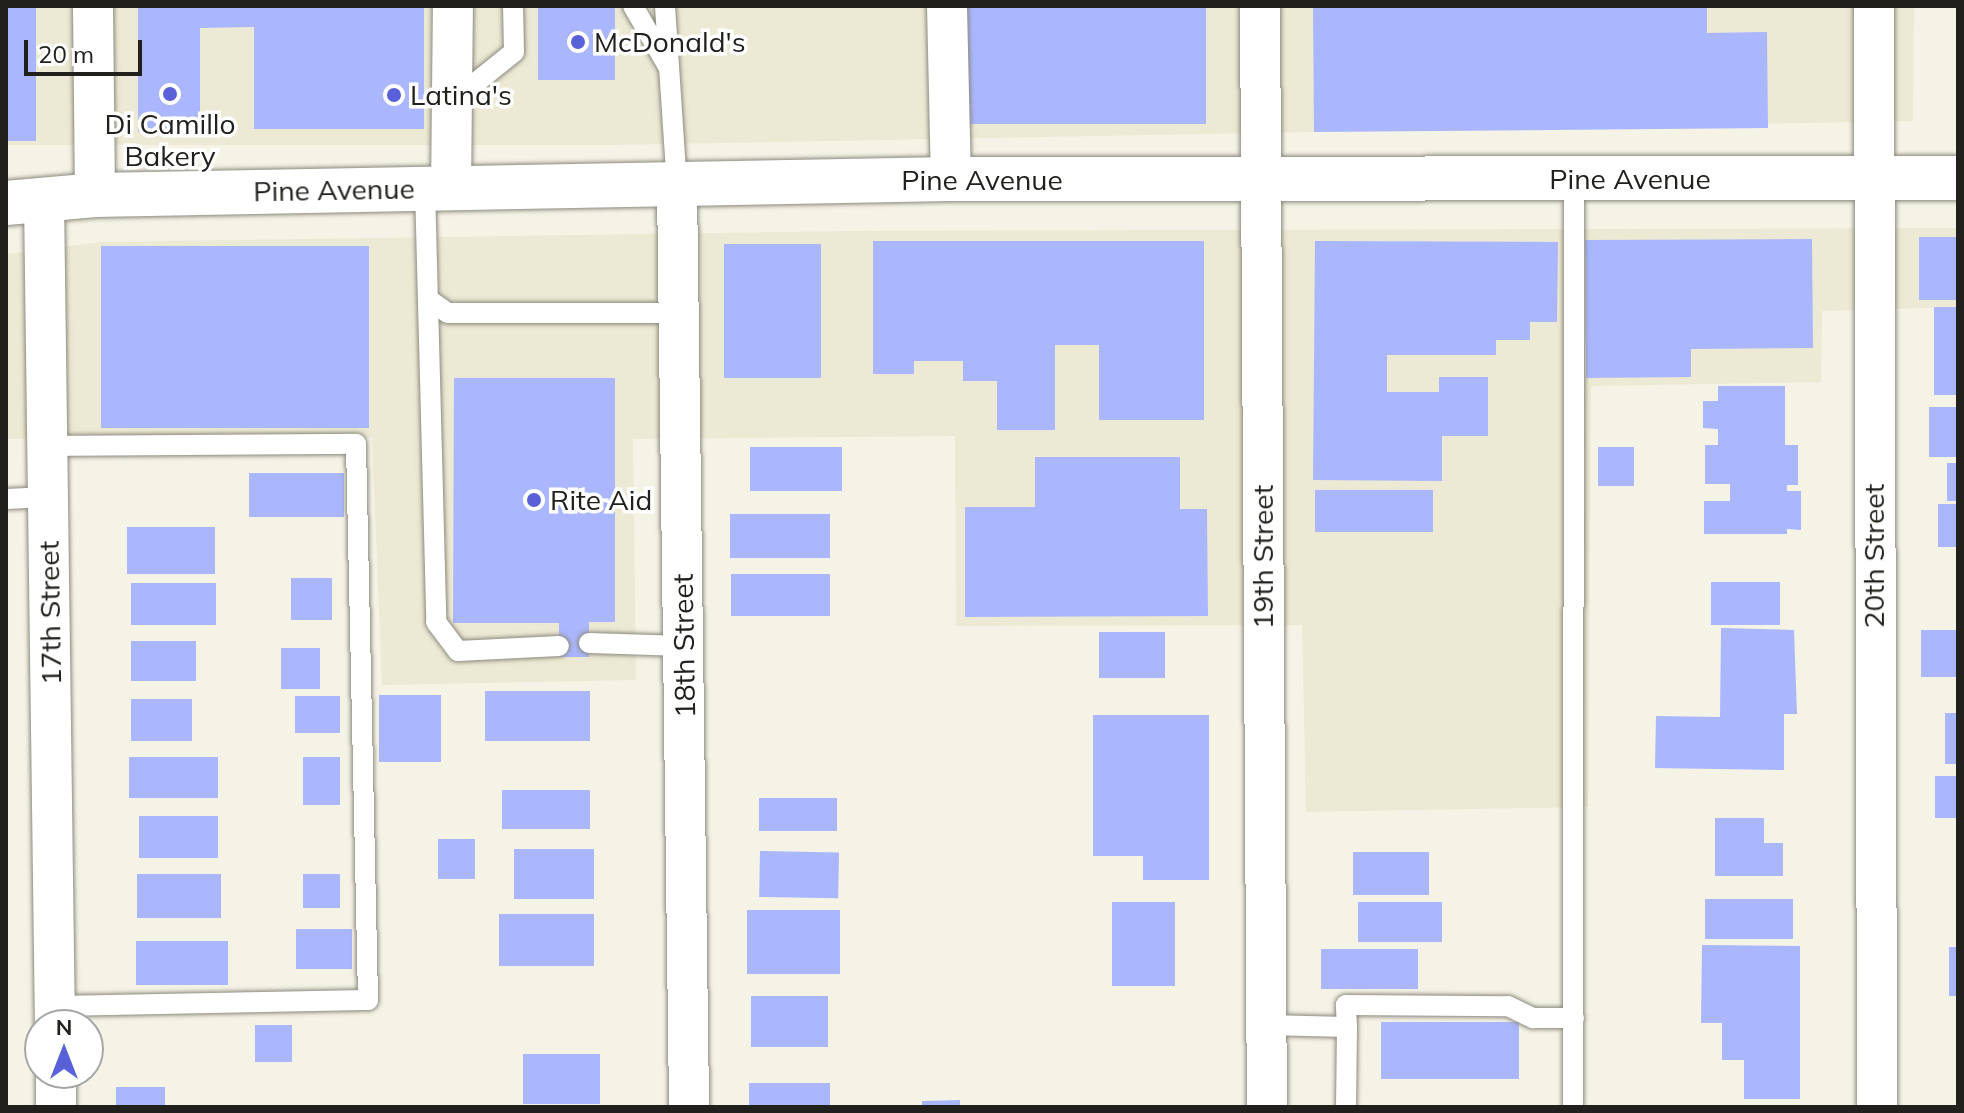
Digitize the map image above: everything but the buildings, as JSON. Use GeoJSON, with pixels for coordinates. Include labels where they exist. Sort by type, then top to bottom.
{"type":"FeatureCollection","features":[{"type":"Feature","properties":{"kind":"main road","name":"Pine Avenue"},"geometry":{"type":"LineString","coordinates":[[25,202],[95,195],[951,179],[1958,178]]}},
{"type":"Feature","properties":{"kind":"street"},"geometry":{"type":"LineString","coordinates":[[93,6],[95,195]]}},
{"type":"Feature","properties":{"kind":"street"},"geometry":{"type":"LineString","coordinates":[[438,189],[453,101],[453,6]]}},
{"type":"Feature","properties":{"kind":"street"},"geometry":{"type":"LineString","coordinates":[[947,6],[951,179]]}},
{"type":"Feature","properties":{"kind":"street","name":"19th Street"},"geometry":{"type":"LineString","coordinates":[[1260,6],[1267,1107]]}},
{"type":"Feature","properties":{"kind":"street","name":"20th Street"},"geometry":{"type":"LineString","coordinates":[[1874,6],[1877,1107]]}},
{"type":"Feature","properties":{"kind":"street","name":"18th Street"},"geometry":{"type":"LineString","coordinates":[[677,186],[689,1107]]}},
{"type":"Feature","properties":{"kind":"street","name":"17th Street"},"geometry":{"type":"LineString","coordinates":[[25,202],[47,446],[55,1009]]}},
{"type":"Feature","properties":{"kind":"lane"},"geometry":{"type":"LineString","coordinates":[[453,101],[514,52],[513,6]]}},
{"type":"Feature","properties":{"kind":"lane"},"geometry":{"type":"LineString","coordinates":[[633,6],[671,71]]}},
{"type":"Feature","properties":{"kind":"lane"},"geometry":{"type":"LineString","coordinates":[[665,6],[677,186]]}},
{"type":"Feature","properties":{"kind":"lane"},"geometry":{"type":"LineString","coordinates":[[1573,1107],[1574,179]]}},
{"type":"Feature","properties":{"kind":"lane"},"geometry":{"type":"LineString","coordinates":[[438,189],[432,302],[436,622],[458,651],[559,646]]}},
{"type":"Feature","properties":{"kind":"lane"},"geometry":{"type":"LineString","coordinates":[[432,302],[448,313],[679,313]]}},
{"type":"Feature","properties":{"kind":"lane"},"geometry":{"type":"LineString","coordinates":[[47,446],[356,444],[368,1000],[104,1013]]}},
{"type":"Feature","properties":{"kind":"lane"},"geometry":{"type":"LineString","coordinates":[[6,499],[48,497]]}},
{"type":"Feature","properties":{"kind":"lane"},"geometry":{"type":"LineString","coordinates":[[589,643],[684,646]]}},
{"type":"Feature","properties":{"kind":"lane"},"geometry":{"type":"LineString","coordinates":[[1346,1107],[1346,1005],[1508,1006],[1533,1018],[1574,1018]]}},
{"type":"Feature","properties":{"kind":"lane"},"geometry":{"type":"LineString","coordinates":[[1267,1025],[1347,1027]]}},
{"type":"Feature","properties":{"kind":"shaded area"},"geometry":{"type":"Polygon","coordinates":[[[6,6],[1914,6],[1913,121],[612,145],[6,145],[6,6]]]}},
{"type":"Feature","properties":{"kind":"shaded area"},"geometry":{"type":"Polygon","coordinates":[[[1958,228],[1958,307],[1822,311],[1821,382],[1591,386],[1588,807],[1306,812],[1302,625],[956,626],[955,436],[633,439],[636,680],[382,685],[372,437],[6,439],[6,254],[102,242],[853,231],[1958,228]]]}},
{"type":"Feature","properties":{"kind":"place","name":"McDonald's"},"geometry":{"type":"Point","coordinates":[578,42]}},
{"type":"Feature","properties":{"kind":"place","name":"Di Camillo Bakery"},"geometry":{"type":"Point","coordinates":[170,94]}},
{"type":"Feature","properties":{"kind":"place","name":"Latina's"},"geometry":{"type":"Point","coordinates":[394,95]}},
{"type":"Feature","properties":{"kind":"place","name":"Rite Aid"},"geometry":{"type":"Point","coordinates":[534,500]}}]}
